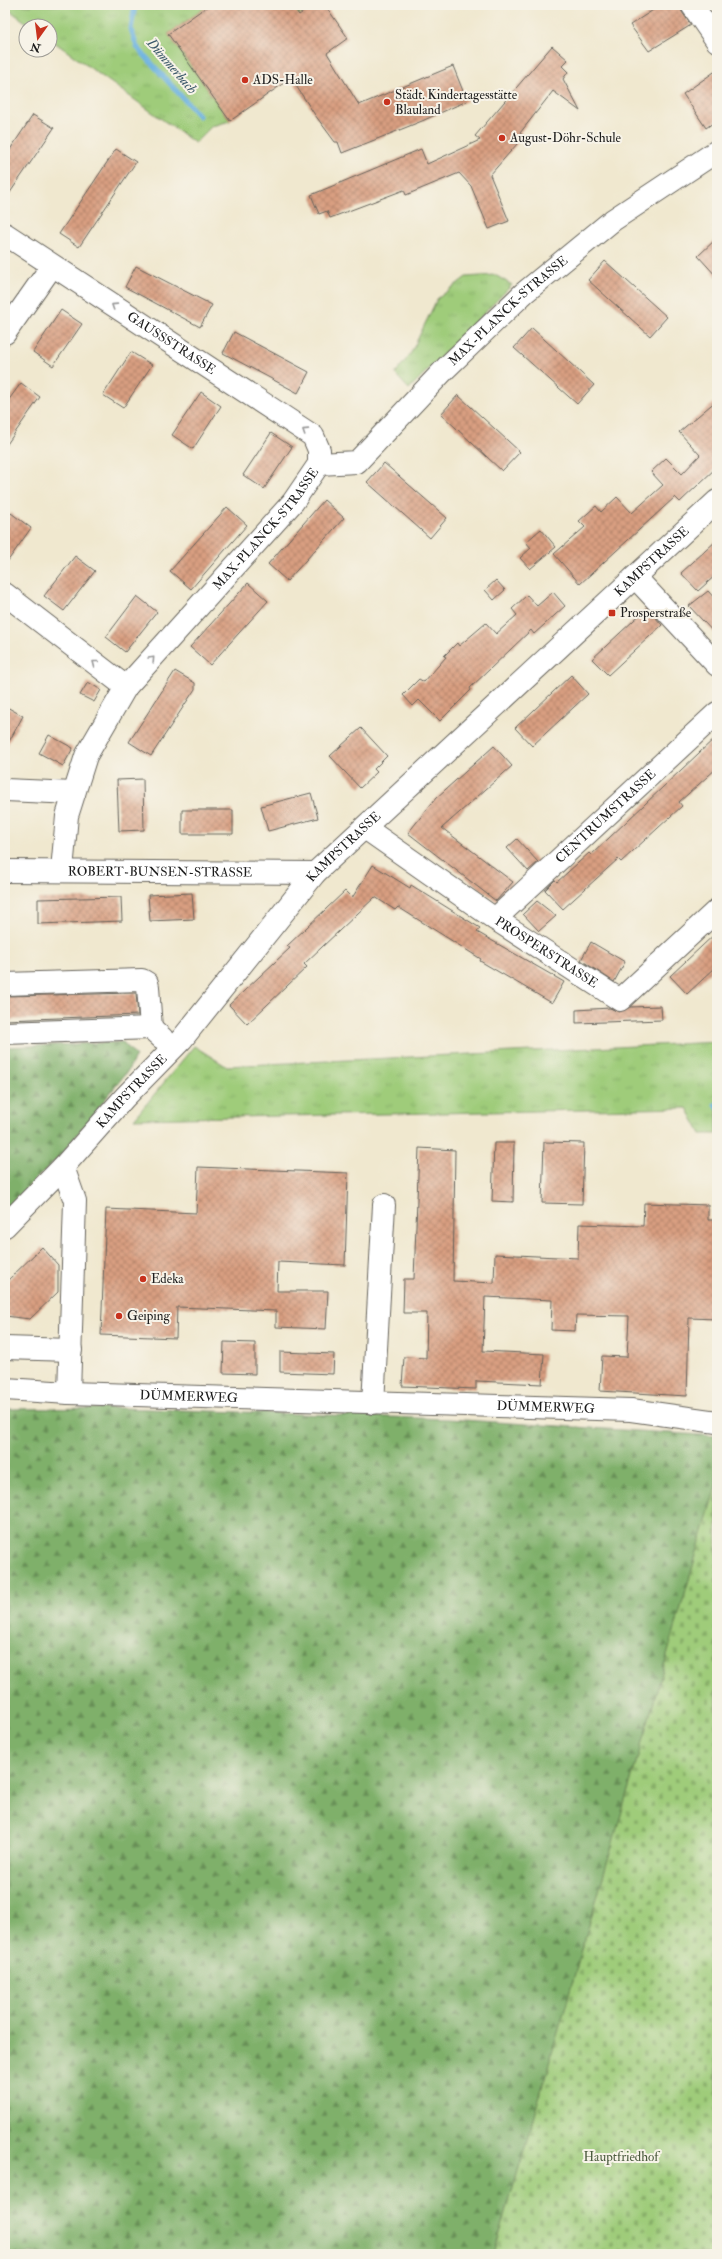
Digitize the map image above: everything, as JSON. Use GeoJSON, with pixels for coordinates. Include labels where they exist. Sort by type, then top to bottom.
{"type":"FeatureCollection","features":[{"type":"Feature","properties":{"kind":"street"},"geometry":{"type":"LineString","coordinates":[[692,5],[717,41]]}},
{"type":"Feature","properties":{"kind":"street","name":"MAX-PLANCK-STRASSE"},"geometry":{"type":"LineString","coordinates":[[62,870],[67,816],[86,756],[126,687],[293,502],[320,464],[358,462],[446,368],[524,293],[613,220],[717,151]]}},
{"type":"Feature","properties":{"kind":"street","name":"GAUSSSTRASSE"},"geometry":{"type":"LineString","coordinates":[[5,234],[313,436],[319,450],[320,464]]}},
{"type":"Feature","properties":{"kind":"street"},"geometry":{"type":"LineString","coordinates":[[5,333],[52,266]]}},
{"type":"Feature","properties":{"kind":"street","name":"KAMPSTRASSE"},"geometry":{"type":"LineString","coordinates":[[5,1226],[64,1167],[124,1097],[172,1049],[315,873],[717,501]]}},
{"type":"Feature","properties":{"kind":"street"},"geometry":{"type":"LineString","coordinates":[[635,577],[717,665]]}},
{"type":"Feature","properties":{"kind":"street"},"geometry":{"type":"LineString","coordinates":[[5,594],[126,687]]}},
{"type":"Feature","properties":{"kind":"street","name":"CENTRUMSTRASSE"},"geometry":{"type":"LineString","coordinates":[[495,919],[717,713]]}},
{"type":"Feature","properties":{"kind":"street"},"geometry":{"type":"LineString","coordinates":[[5,790],[74,793]]}},
{"type":"Feature","properties":{"kind":"street","name":"PROSPERSTRASSE"},"geometry":{"type":"LineString","coordinates":[[365,828],[495,919],[620,1000],[717,910]]}},
{"type":"Feature","properties":{"kind":"street","name":"ROBERT-BUNSEN-STRASSE"},"geometry":{"type":"LineString","coordinates":[[5,870],[315,873]]}},
{"type":"Feature","properties":{"kind":"street"},"geometry":{"type":"LineString","coordinates":[[5,984],[142,980],[147,983],[148,987],[151,1028],[172,1049]]}},
{"type":"Feature","properties":{"kind":"street"},"geometry":{"type":"LineString","coordinates":[[5,1033],[151,1028]]}},
{"type":"Feature","properties":{"kind":"street"},"geometry":{"type":"LineString","coordinates":[[64,1167],[75,1201],[69,1394]]}},
{"type":"Feature","properties":{"kind":"street"},"geometry":{"type":"LineString","coordinates":[[373,1403],[384,1205]]}},
{"type":"Feature","properties":{"kind":"street"},"geometry":{"type":"LineString","coordinates":[[5,1348],[71,1350]]}},
{"type":"Feature","properties":{"kind":"street","name":"DÜMMERWEG"},"geometry":{"type":"LineString","coordinates":[[5,1389],[69,1394],[631,1410],[717,1422]]}},
{"type":"Feature","properties":{"kind":"green space"},"geometry":{"type":"Polygon","coordinates":[[[5,5],[209,5],[168,34],[230,121],[212,126],[195,143],[58,45],[58,18],[20,18],[5,7],[5,5]]]}},
{"type":"Feature","properties":{"kind":"green space"},"geometry":{"type":"Polygon","coordinates":[[[292,5],[313,5],[299,15],[292,5]]]}},
{"type":"Feature","properties":{"kind":"green space"},"geometry":{"type":"Polygon","coordinates":[[[495,275],[512,285],[409,389],[395,374],[411,353],[437,299],[466,277],[495,275]]]}},
{"type":"Feature","properties":{"kind":"green space"},"geometry":{"type":"Polygon","coordinates":[[[123,1042],[136,1056],[127,1072],[60,1156],[5,1209],[5,1047],[123,1042]]]}},
{"type":"Feature","properties":{"kind":"green space"},"geometry":{"type":"Polygon","coordinates":[[[717,1042],[717,1134],[701,1134],[687,1108],[134,1119],[194,1046],[226,1066],[717,1042]]]}},
{"type":"Feature","properties":{"kind":"green space"},"geometry":{"type":"Polygon","coordinates":[[[120,1408],[448,1419],[717,1436],[717,1483],[494,2254],[5,2254],[5,1409],[120,1408]]]}},
{"type":"Feature","properties":{"kind":"green space","name":"Hauptfriedhof"},"geometry":{"type":"Polygon","coordinates":[[[717,1483],[717,2254],[494,2254],[717,1483]]]}},
{"type":"Feature","properties":{"kind":"building","name":"ADS-Halle"},"geometry":{"type":"Polygon","coordinates":[[[209,5],[292,5],[299,15],[313,5],[325,5],[348,38],[327,53],[359,105],[453,66],[467,101],[342,153],[338,142],[335,142],[315,115],[291,78],[230,121],[168,34],[209,5]]]}},
{"type":"Feature","properties":{"kind":"building"},"geometry":{"type":"Polygon","coordinates":[[[661,5],[680,5],[682,12],[691,25],[649,51],[630,25],[661,5]]]}},
{"type":"Feature","properties":{"kind":"building","name":"August-Döhr-Schule"},"geometry":{"type":"Polygon","coordinates":[[[552,46],[568,60],[562,66],[568,72],[563,79],[580,111],[553,91],[520,133],[524,136],[490,175],[509,221],[489,229],[471,186],[459,173],[406,195],[404,190],[330,218],[327,211],[319,214],[311,195],[421,149],[427,164],[480,140],[475,136],[552,46]]]}},
{"type":"Feature","properties":{"kind":"building"},"geometry":{"type":"Polygon","coordinates":[[[717,70],[717,120],[706,128],[683,94],[717,70]]]}},
{"type":"Feature","properties":{"kind":"building"},"geometry":{"type":"Polygon","coordinates":[[[33,115],[54,128],[5,200],[5,157],[33,115]]]}},
{"type":"Feature","properties":{"kind":"building"},"geometry":{"type":"Polygon","coordinates":[[[116,149],[136,162],[79,247],[59,234],[116,149]]]}},
{"type":"Feature","properties":{"kind":"building"},"geometry":{"type":"Polygon","coordinates":[[[717,238],[717,277],[698,256],[717,238]]]}},
{"type":"Feature","properties":{"kind":"building"},"geometry":{"type":"Polygon","coordinates":[[[605,261],[667,317],[650,336],[588,280],[605,261]]]}},
{"type":"Feature","properties":{"kind":"building"},"geometry":{"type":"Polygon","coordinates":[[[136,266],[212,305],[200,327],[125,287],[136,266]]]}},
{"type":"Feature","properties":{"kind":"building"},"geometry":{"type":"Polygon","coordinates":[[[61,310],[82,324],[53,366],[33,352],[61,310]]]}},
{"type":"Feature","properties":{"kind":"building"},"geometry":{"type":"Polygon","coordinates":[[[532,328],[594,385],[577,404],[514,348],[532,328]]]}},
{"type":"Feature","properties":{"kind":"building"},"geometry":{"type":"Polygon","coordinates":[[[234,332],[309,372],[298,393],[223,353],[234,332]]]}},
{"type":"Feature","properties":{"kind":"building"},"geometry":{"type":"Polygon","coordinates":[[[131,352],[152,365],[123,408],[103,395],[131,352]]]}},
{"type":"Feature","properties":{"kind":"building"},"geometry":{"type":"Polygon","coordinates":[[[21,383],[40,397],[5,447],[5,405],[21,383]]]}},
{"type":"Feature","properties":{"kind":"building"},"geometry":{"type":"Polygon","coordinates":[[[201,392],[221,406],[193,449],[172,435],[201,392]]]}},
{"type":"Feature","properties":{"kind":"building"},"geometry":{"type":"Polygon","coordinates":[[[458,395],[520,452],[502,471],[441,414],[458,395]]]}},
{"type":"Feature","properties":{"kind":"building"},"geometry":{"type":"Polygon","coordinates":[[[717,400],[717,467],[680,502],[675,497],[580,584],[554,554],[585,527],[579,521],[596,506],[601,512],[617,497],[632,513],[663,485],[651,472],[666,458],[682,474],[700,455],[679,432],[717,400]]]}},
{"type":"Feature","properties":{"kind":"building"},"geometry":{"type":"Polygon","coordinates":[[[271,433],[292,447],[264,489],[243,475],[271,433]]]}},
{"type":"Feature","properties":{"kind":"building"},"geometry":{"type":"Polygon","coordinates":[[[384,463],[447,518],[430,538],[367,482],[384,463]]]}},
{"type":"Feature","properties":{"kind":"building"},"geometry":{"type":"Polygon","coordinates":[[[324,500],[344,518],[287,581],[268,564],[324,500]]]}},
{"type":"Feature","properties":{"kind":"building"},"geometry":{"type":"Polygon","coordinates":[[[227,507],[247,525],[191,589],[170,571],[227,507]]]}},
{"type":"Feature","properties":{"kind":"building"},"geometry":{"type":"Polygon","coordinates":[[[11,513],[31,528],[5,565],[5,522],[11,513]]]}},
{"type":"Feature","properties":{"kind":"building"},"geometry":{"type":"Polygon","coordinates":[[[541,529],[556,547],[530,569],[520,558],[531,548],[526,542],[541,529]]]}},
{"type":"Feature","properties":{"kind":"building"},"geometry":{"type":"Polygon","coordinates":[[[717,540],[717,574],[698,591],[681,573],[717,540]]]}},
{"type":"Feature","properties":{"kind":"building"},"geometry":{"type":"Polygon","coordinates":[[[75,556],[95,571],[64,611],[44,596],[75,556]]]}},
{"type":"Feature","properties":{"kind":"building"},"geometry":{"type":"Polygon","coordinates":[[[496,580],[505,590],[494,600],[485,590],[496,580]]]}},
{"type":"Feature","properties":{"kind":"building"},"geometry":{"type":"Polygon","coordinates":[[[248,583],[268,601],[210,665],[190,647],[248,583]]]}},
{"type":"Feature","properties":{"kind":"building"},"geometry":{"type":"Polygon","coordinates":[[[708,591],[717,601],[717,636],[689,606],[708,591]]]}},
{"type":"Feature","properties":{"kind":"building"},"geometry":{"type":"Polygon","coordinates":[[[553,592],[565,606],[534,634],[531,630],[470,688],[471,690],[440,721],[419,700],[413,706],[403,695],[419,679],[424,682],[446,657],[444,656],[457,643],[459,646],[486,623],[496,634],[517,615],[512,609],[527,595],[537,606],[553,592]]]}},
{"type":"Feature","properties":{"kind":"building"},"geometry":{"type":"Polygon","coordinates":[[[137,596],[157,612],[125,652],[106,637],[137,596]]]}},
{"type":"Feature","properties":{"kind":"building"},"geometry":{"type":"Polygon","coordinates":[[[647,608],[662,625],[608,675],[592,659],[647,608]]]}},
{"type":"Feature","properties":{"kind":"building"},"geometry":{"type":"Polygon","coordinates":[[[175,671],[195,683],[195,689],[151,756],[129,742],[175,671]]]}},
{"type":"Feature","properties":{"kind":"building"},"geometry":{"type":"Polygon","coordinates":[[[571,675],[588,694],[532,746],[515,728],[571,675]]]}},
{"type":"Feature","properties":{"kind":"building"},"geometry":{"type":"Polygon","coordinates":[[[88,682],[101,690],[94,702],[80,695],[88,682]]]}},
{"type":"Feature","properties":{"kind":"building"},"geometry":{"type":"Polygon","coordinates":[[[5,706],[23,716],[5,749],[5,706]]]}},
{"type":"Feature","properties":{"kind":"building"},"geometry":{"type":"Polygon","coordinates":[[[361,728],[387,756],[374,769],[377,772],[360,788],[330,756],[361,728]]]}},
{"type":"Feature","properties":{"kind":"building"},"geometry":{"type":"Polygon","coordinates":[[[49,735],[73,748],[63,766],[39,753],[49,735]]]}},
{"type":"Feature","properties":{"kind":"building"},"geometry":{"type":"Polygon","coordinates":[[[717,736],[717,768],[679,802],[682,806],[621,862],[618,859],[563,909],[545,890],[555,880],[557,882],[589,853],[591,855],[717,736]]]}},
{"type":"Feature","properties":{"kind":"building"},"geometry":{"type":"Polygon","coordinates":[[[494,746],[512,766],[442,828],[513,882],[496,901],[408,833],[436,798],[494,746]]]}},
{"type":"Feature","properties":{"kind":"building"},"geometry":{"type":"Polygon","coordinates":[[[143,779],[144,830],[119,831],[117,780],[143,779]]]}},
{"type":"Feature","properties":{"kind":"building"},"geometry":{"type":"Polygon","coordinates":[[[311,793],[318,818],[268,831],[261,806],[311,793]]]}},
{"type":"Feature","properties":{"kind":"building"},"geometry":{"type":"Polygon","coordinates":[[[182,810],[233,810],[233,834],[182,834],[182,810]]]}},
{"type":"Feature","properties":{"kind":"building"},"geometry":{"type":"Polygon","coordinates":[[[517,839],[538,862],[528,871],[507,848],[517,839]]]}},
{"type":"Feature","properties":{"kind":"building"},"geometry":{"type":"Polygon","coordinates":[[[373,865],[410,888],[411,885],[480,928],[477,932],[564,982],[552,1003],[480,961],[481,959],[398,907],[395,910],[375,897],[304,964],[307,967],[247,1024],[229,1005],[290,948],[287,946],[345,891],[352,898],[373,865]]]}},
{"type":"Feature","properties":{"kind":"building"},"geometry":{"type":"Polygon","coordinates":[[[192,893],[194,919],[150,921],[148,895],[192,893]]]}},
{"type":"Feature","properties":{"kind":"building"},"geometry":{"type":"Polygon","coordinates":[[[121,897],[122,921],[38,924],[38,899],[121,897]]]}},
{"type":"Feature","properties":{"kind":"building"},"geometry":{"type":"Polygon","coordinates":[[[537,901],[556,916],[539,931],[523,914],[537,901]]]}},
{"type":"Feature","properties":{"kind":"building"},"geometry":{"type":"Polygon","coordinates":[[[717,932],[717,966],[687,994],[670,976],[717,932]]]}},
{"type":"Feature","properties":{"kind":"building"},"geometry":{"type":"Polygon","coordinates":[[[591,942],[625,962],[614,982],[581,960],[591,942]]]}},
{"type":"Feature","properties":{"kind":"building"},"geometry":{"type":"Polygon","coordinates":[[[136,993],[138,1015],[5,1020],[5,996],[136,993]]]}},
{"type":"Feature","properties":{"kind":"building"},"geometry":{"type":"Polygon","coordinates":[[[661,1006],[662,1020],[576,1023],[576,1010],[610,1008],[619,1012],[630,1007],[661,1006]]]}},
{"type":"Feature","properties":{"kind":"building"},"geometry":{"type":"Polygon","coordinates":[[[544,1142],[584,1143],[582,1204],[542,1203],[544,1142]]]}},
{"type":"Feature","properties":{"kind":"building"},"geometry":{"type":"Polygon","coordinates":[[[494,1143],[514,1143],[513,1202],[492,1201],[494,1143]]]}},
{"type":"Feature","properties":{"kind":"building"},"geometry":{"type":"Polygon","coordinates":[[[419,1148],[455,1150],[453,1281],[494,1283],[495,1254],[578,1258],[579,1224],[643,1226],[644,1203],[708,1205],[708,1220],[717,1220],[717,1319],[689,1318],[687,1396],[600,1391],[602,1356],[627,1357],[629,1316],[576,1315],[575,1331],[551,1330],[552,1300],[485,1297],[483,1351],[544,1354],[542,1384],[476,1381],[476,1389],[402,1386],[404,1357],[426,1358],[427,1313],[403,1313],[404,1279],[414,1279],[419,1148]]]}},
{"type":"Feature","properties":{"kind":"building"},"geometry":{"type":"Polygon","coordinates":[[[198,1167],[348,1173],[345,1265],[278,1262],[277,1291],[328,1291],[326,1329],[276,1327],[276,1311],[177,1307],[176,1338],[101,1335],[106,1209],[196,1213],[198,1167]]]}},
{"type":"Feature","properties":{"kind":"building"},"geometry":{"type":"Polygon","coordinates":[[[42,1247],[58,1265],[58,1292],[30,1319],[5,1316],[5,1283],[42,1247]]]}},
{"type":"Feature","properties":{"kind":"building"},"geometry":{"type":"Polygon","coordinates":[[[224,1342],[255,1343],[255,1374],[223,1373],[224,1342]]]}},
{"type":"Feature","properties":{"kind":"building"},"geometry":{"type":"Polygon","coordinates":[[[280,1352],[334,1354],[333,1374],[280,1372],[280,1352]]]}},
{"type":"Feature","properties":{"kind":"waterway","name":"Dümmerbach"},"geometry":{"type":"LineString","coordinates":[[135,5],[131,29],[137,47],[199,116]]}},
{"type":"Feature","properties":{"kind":"place","name":"ADS-Halle"},"geometry":{"type":"Point","coordinates":[245,80]}},
{"type":"Feature","properties":{"kind":"place","name":"Städt. Kindertagesstätte Blauland"},"geometry":{"type":"Point","coordinates":[387,102]}},
{"type":"Feature","properties":{"kind":"place","name":"August-Döhr-Schule"},"geometry":{"type":"Point","coordinates":[502,138]}},
{"type":"Feature","properties":{"kind":"place","name":"Prosperstraße"},"geometry":{"type":"Point","coordinates":[612,613]}},
{"type":"Feature","properties":{"kind":"place","name":"Edeka"},"geometry":{"type":"Point","coordinates":[143,1279]}},
{"type":"Feature","properties":{"kind":"place","name":"Geiping"},"geometry":{"type":"Point","coordinates":[119,1316]}}]}
